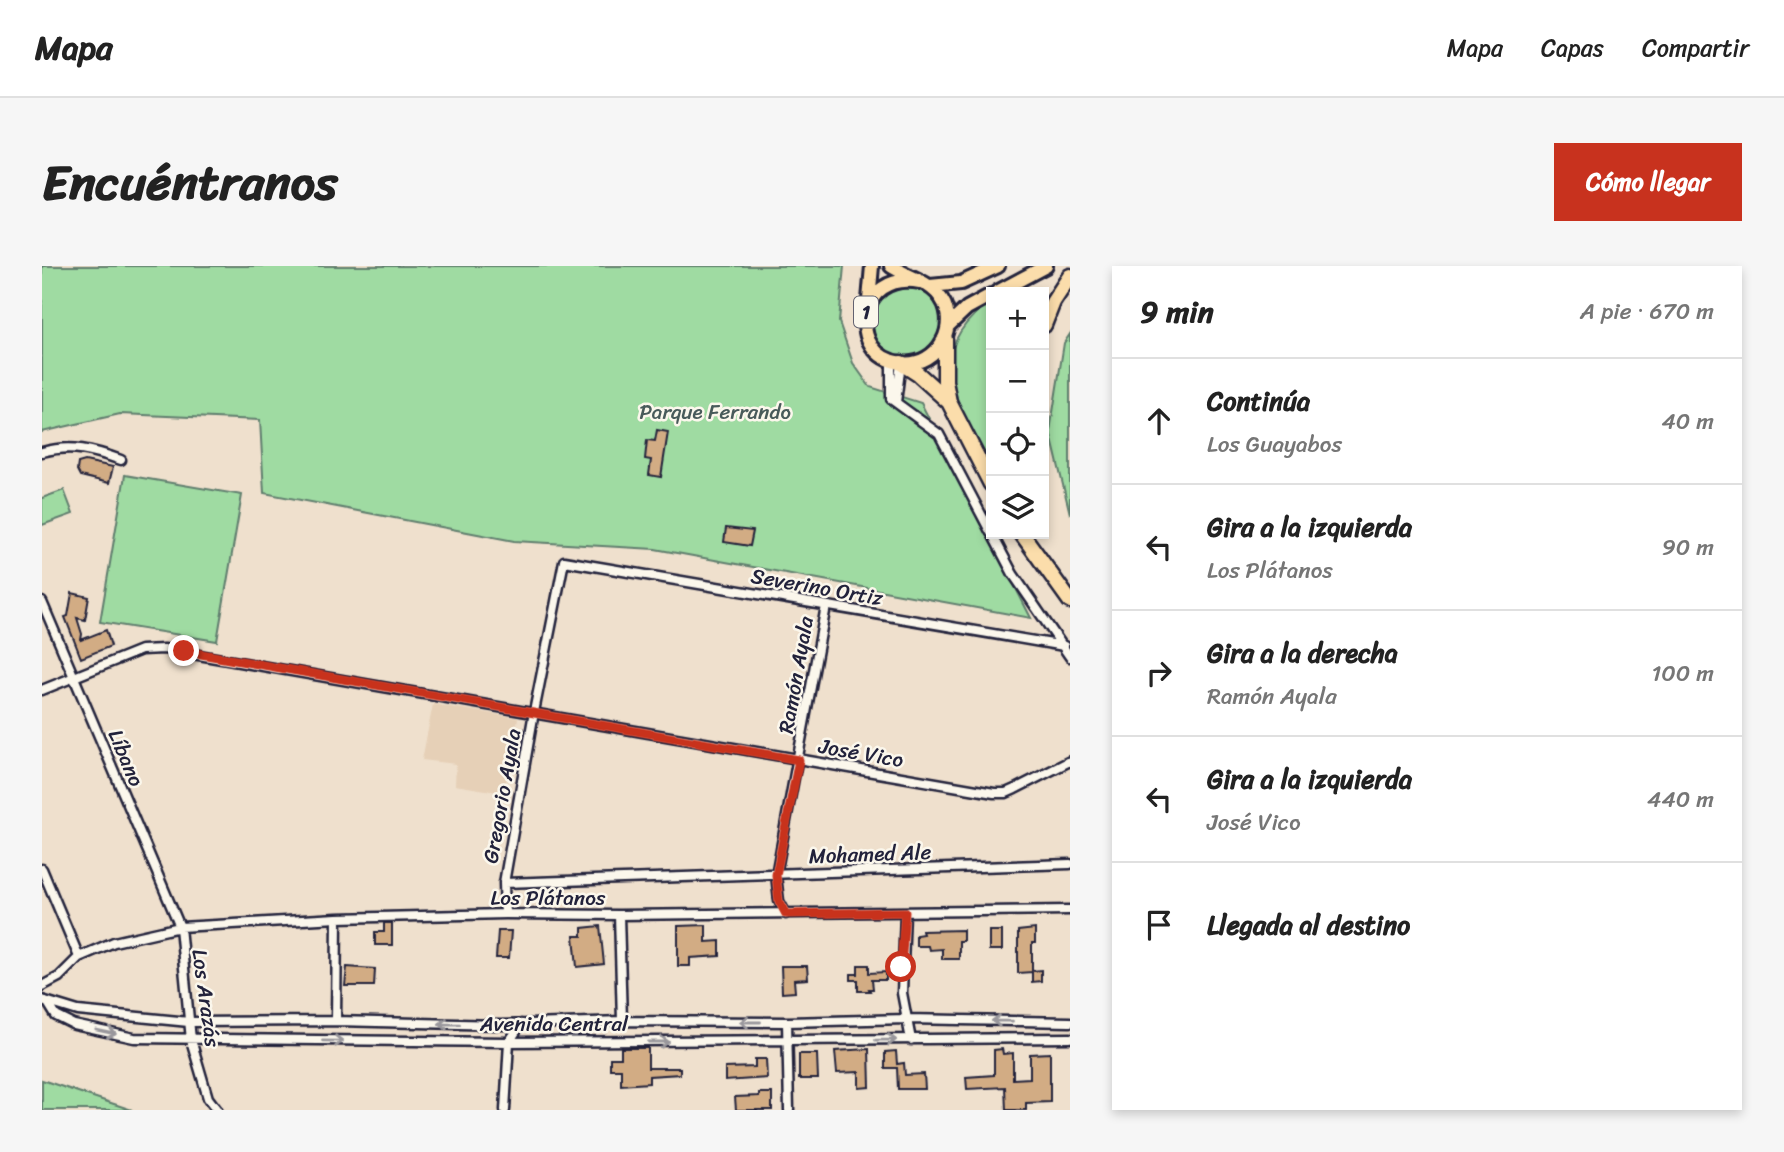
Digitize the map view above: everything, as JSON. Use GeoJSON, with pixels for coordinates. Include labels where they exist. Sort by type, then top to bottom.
{"type":"FeatureCollection","features":[{"type":"Feature","properties":{"kind":"highway"},"geometry":{"type":"LineString","coordinates":[[1049,314],[1070,276]]}},
{"type":"Feature","properties":{"kind":"highway","name":"1"},"geometry":{"type":"LineString","coordinates":[[946,332],[945,381],[949,402],[987,476]]}},
{"type":"Feature","properties":{"kind":"highway","name":"1"},"geometry":{"type":"LineString","coordinates":[[896,362],[918,374],[949,402]]}},
{"type":"Feature","properties":{"kind":"highway"},"geometry":{"type":"LineString","coordinates":[[1026,539],[1070,601]]}},
{"type":"Feature","properties":{"kind":"highway"},"geometry":{"type":"LineString","coordinates":[[1035,539],[1044,565]]}},
{"type":"Feature","properties":{"kind":"main road","name":"1"},"geometry":{"type":"LineString","coordinates":[[872,266],[872,289],[865,325],[868,339],[876,350],[896,362]]}},
{"type":"Feature","properties":{"kind":"main road"},"geometry":{"type":"LineString","coordinates":[[891,266],[925,284],[961,283],[998,266]]}},
{"type":"Feature","properties":{"kind":"main road"},"geometry":{"type":"LineString","coordinates":[[1006,287],[1046,266]]}},
{"type":"Feature","properties":{"kind":"main road","name":"1"},"geometry":{"type":"LineString","coordinates":[[866,311],[878,291],[887,284],[909,279],[925,284],[944,304],[946,332]]}},
{"type":"Feature","properties":{"kind":"main road"},"geometry":{"type":"LineString","coordinates":[[896,362],[925,359],[936,351],[946,332],[967,308],[986,298]]}},
{"type":"Feature","properties":{"kind":"street"},"geometry":{"type":"LineString","coordinates":[[896,362],[896,402],[939,434],[986,523]]}},
{"type":"Feature","properties":{"kind":"street"},"geometry":{"type":"LineString","coordinates":[[42,452],[62,446],[97,452],[121,460]]}},
{"type":"Feature","properties":{"kind":"street"},"geometry":{"type":"LineString","coordinates":[[994,539],[1013,574],[1070,657]]}},
{"type":"Feature","properties":{"kind":"street","name":"Severino Ortiz"},"geometry":{"type":"LineString","coordinates":[[564,561],[1064,646]]}},
{"type":"Feature","properties":{"kind":"street","name":"Gregorio Ayala"},"geometry":{"type":"LineString","coordinates":[[506,914],[504,883],[564,561]]}},
{"type":"Feature","properties":{"kind":"street","name":"Líbano"},"geometry":{"type":"LineString","coordinates":[[42,603],[180,928]]}},
{"type":"Feature","properties":{"kind":"street","name":"Ramón Ayala"},"geometry":{"type":"LineString","coordinates":[[776,875],[825,606]]}},
{"type":"Feature","properties":{"kind":"street","name":"José Vico"},"geometry":{"type":"LineString","coordinates":[[42,690],[141,650],[164,649],[994,793],[1006,793],[1070,761]]}},
{"type":"Feature","properties":{"kind":"street","name":"Mohamed Ale"},"geometry":{"type":"LineString","coordinates":[[504,883],[1070,864]]}},
{"type":"Feature","properties":{"kind":"street"},"geometry":{"type":"LineString","coordinates":[[42,869],[79,957]]}},
{"type":"Feature","properties":{"kind":"street"},"geometry":{"type":"LineString","coordinates":[[776,875],[779,901],[786,914]]}},
{"type":"Feature","properties":{"kind":"street","name":"Los Plátanos"},"geometry":{"type":"LineString","coordinates":[[42,986],[59,977],[79,957],[114,942],[180,928],[337,918],[506,914],[1070,910]]}},
{"type":"Feature","properties":{"kind":"street"},"geometry":{"type":"LineString","coordinates":[[905,912],[902,993],[911,1040]]}},
{"type":"Feature","properties":{"kind":"street"},"geometry":{"type":"LineString","coordinates":[[619,915],[622,1021]]}},
{"type":"Feature","properties":{"kind":"street"},"geometry":{"type":"LineString","coordinates":[[335,1021],[337,918]]}},
{"type":"Feature","properties":{"kind":"street","name":"Los Arazás"},"geometry":{"type":"LineString","coordinates":[[180,928],[191,1040],[208,1098],[217,1110]]}},
{"type":"Feature","properties":{"kind":"street","name":"Avenida Central"},"geometry":{"type":"LineString","coordinates":[[45,1001],[78,1011],[189,1022],[335,1021],[500,1025],[622,1021],[787,1022],[906,1019],[1070,1022]]}},
{"type":"Feature","properties":{"kind":"street","name":"Avenida Central"},"geometry":{"type":"LineString","coordinates":[[45,1001],[56,1016],[74,1025],[134,1038],[509,1042],[1070,1038]]}},
{"type":"Feature","properties":{"kind":"street"},"geometry":{"type":"LineString","coordinates":[[787,1022],[789,1110]]}},
{"type":"Feature","properties":{"kind":"street"},"geometry":{"type":"LineString","coordinates":[[509,1042],[522,1024]]}},
{"type":"Feature","properties":{"kind":"street"},"geometry":{"type":"LineString","coordinates":[[500,1025],[509,1042],[505,1110]]}},
{"type":"Feature","properties":{"kind":"shaded area"},"geometry":{"type":"Polygon","coordinates":[[[433,704],[518,718],[504,793],[455,785],[456,764],[422,760],[433,704]]]}},
{"type":"Feature","properties":{"kind":"green space","name":"Parque Ferrando"},"geometry":{"type":"Polygon","coordinates":[[[42,266],[844,266],[839,322],[853,363],[870,387],[921,403],[986,530],[986,539],[991,539],[1031,618],[655,549],[514,541],[264,493],[260,420],[120,414],[42,432],[42,266]]]}},
{"type":"Feature","properties":{"kind":"green space"},"geometry":{"type":"Polygon","coordinates":[[[907,285],[921,288],[933,295],[940,307],[943,321],[940,335],[933,347],[921,354],[907,357],[893,354],[881,347],[874,335],[871,321],[874,307],[881,295],[893,288],[907,285]]]}},
{"type":"Feature","properties":{"kind":"green space"},"geometry":{"type":"Polygon","coordinates":[[[986,306],[986,457],[958,402],[952,380],[951,360],[956,340],[969,320],[986,306]]]}},
{"type":"Feature","properties":{"kind":"green space"},"geometry":{"type":"Polygon","coordinates":[[[1070,334],[1070,514],[1050,431],[1064,343],[1070,334]]]}},
{"type":"Feature","properties":{"kind":"green space"},"geometry":{"type":"Polygon","coordinates":[[[125,475],[242,495],[217,641],[100,622],[125,475]]]}},
{"type":"Feature","properties":{"kind":"green space"},"geometry":{"type":"Polygon","coordinates":[[[64,490],[73,514],[42,525],[42,498],[64,490]]]}},
{"type":"Feature","properties":{"kind":"green space"},"geometry":{"type":"Polygon","coordinates":[[[42,1080],[132,1110],[42,1110],[42,1080]]]}},
{"type":"Feature","properties":{"kind":"building"},"geometry":{"type":"Polygon","coordinates":[[[657,430],[668,432],[661,477],[649,475],[651,460],[645,459],[647,440],[655,441],[657,430]]]}},
{"type":"Feature","properties":{"kind":"building"},"geometry":{"type":"Polygon","coordinates":[[[85,461],[113,467],[109,483],[80,476],[78,463],[85,461]]]}},
{"type":"Feature","properties":{"kind":"building"},"geometry":{"type":"Polygon","coordinates":[[[726,528],[753,531],[750,546],[724,542],[726,528]]]}},
{"type":"Feature","properties":{"kind":"building"},"geometry":{"type":"Polygon","coordinates":[[[72,593],[89,597],[85,620],[77,618],[81,640],[106,630],[111,646],[81,658],[65,617],[68,616],[72,593]]]}},
{"type":"Feature","properties":{"kind":"building"},"geometry":{"type":"Polygon","coordinates":[[[384,923],[392,923],[392,945],[375,945],[375,932],[384,932],[384,923]]]}},
{"type":"Feature","properties":{"kind":"building"},"geometry":{"type":"Polygon","coordinates":[[[706,925],[706,942],[720,941],[720,956],[690,958],[690,966],[678,966],[678,926],[706,925]]]}},
{"type":"Feature","properties":{"kind":"building"},"geometry":{"type":"Polygon","coordinates":[[[600,926],[604,964],[577,967],[574,936],[582,936],[582,928],[600,926]]]}},
{"type":"Feature","properties":{"kind":"building"},"geometry":{"type":"Polygon","coordinates":[[[1035,929],[1032,971],[1041,970],[1041,981],[1032,982],[1032,972],[1018,973],[1018,931],[1035,929]]]}},
{"type":"Feature","properties":{"kind":"building"},"geometry":{"type":"Polygon","coordinates":[[[963,930],[963,941],[959,941],[959,959],[942,959],[942,949],[929,950],[928,946],[916,946],[916,935],[923,934],[922,931],[963,930]]]}},
{"type":"Feature","properties":{"kind":"building"},"geometry":{"type":"Polygon","coordinates":[[[498,931],[511,931],[509,958],[496,958],[498,931]]]}},
{"type":"Feature","properties":{"kind":"building"},"geometry":{"type":"Polygon","coordinates":[[[989,931],[1002,931],[1002,950],[989,950],[989,931]]]}},
{"type":"Feature","properties":{"kind":"building"},"geometry":{"type":"Polygon","coordinates":[[[858,965],[869,965],[869,973],[886,972],[886,980],[872,980],[873,989],[858,991],[858,980],[851,980],[851,974],[858,974],[858,965]]]}},
{"type":"Feature","properties":{"kind":"building"},"geometry":{"type":"Polygon","coordinates":[[[781,966],[807,966],[808,979],[794,980],[795,992],[782,993],[781,966]]]}},
{"type":"Feature","properties":{"kind":"building"},"geometry":{"type":"Polygon","coordinates":[[[347,967],[375,969],[374,986],[345,986],[347,967]]]}},
{"type":"Feature","properties":{"kind":"building"},"geometry":{"type":"Polygon","coordinates":[[[621,1048],[648,1048],[648,1068],[680,1068],[680,1074],[649,1076],[649,1083],[621,1085],[621,1069],[610,1069],[610,1058],[621,1058],[621,1048]]]}},
{"type":"Feature","properties":{"kind":"building"},"geometry":{"type":"Polygon","coordinates":[[[869,1049],[870,1087],[859,1088],[859,1072],[837,1073],[835,1051],[869,1049]]]}},
{"type":"Feature","properties":{"kind":"building"},"geometry":{"type":"Polygon","coordinates":[[[1002,1049],[1003,1054],[1013,1053],[1013,1079],[1030,1078],[1030,1054],[1050,1053],[1050,1102],[1026,1103],[1026,1110],[1006,1110],[1005,1087],[967,1089],[966,1077],[994,1075],[994,1050],[1002,1049]]]}},
{"type":"Feature","properties":{"kind":"building"},"geometry":{"type":"Polygon","coordinates":[[[896,1051],[897,1064],[904,1063],[905,1075],[924,1074],[925,1089],[898,1089],[897,1068],[885,1068],[885,1052],[896,1051]]]}},
{"type":"Feature","properties":{"kind":"building"},"geometry":{"type":"Polygon","coordinates":[[[799,1054],[817,1054],[818,1079],[799,1079],[799,1054]]]}},
{"type":"Feature","properties":{"kind":"building"},"geometry":{"type":"Polygon","coordinates":[[[755,1059],[766,1059],[767,1078],[725,1081],[725,1068],[755,1067],[755,1059]]]}},
{"type":"Feature","properties":{"kind":"building"},"geometry":{"type":"Polygon","coordinates":[[[759,1093],[772,1093],[772,1110],[736,1110],[735,1097],[759,1096],[759,1093]]]}},
{"type":"Feature","properties":{"kind":"route"},"geometry":{"type":"LineString","coordinates":[[184,651],[799,760],[776,875],[779,901],[786,914],[905,912],[901,967]]}}]}
